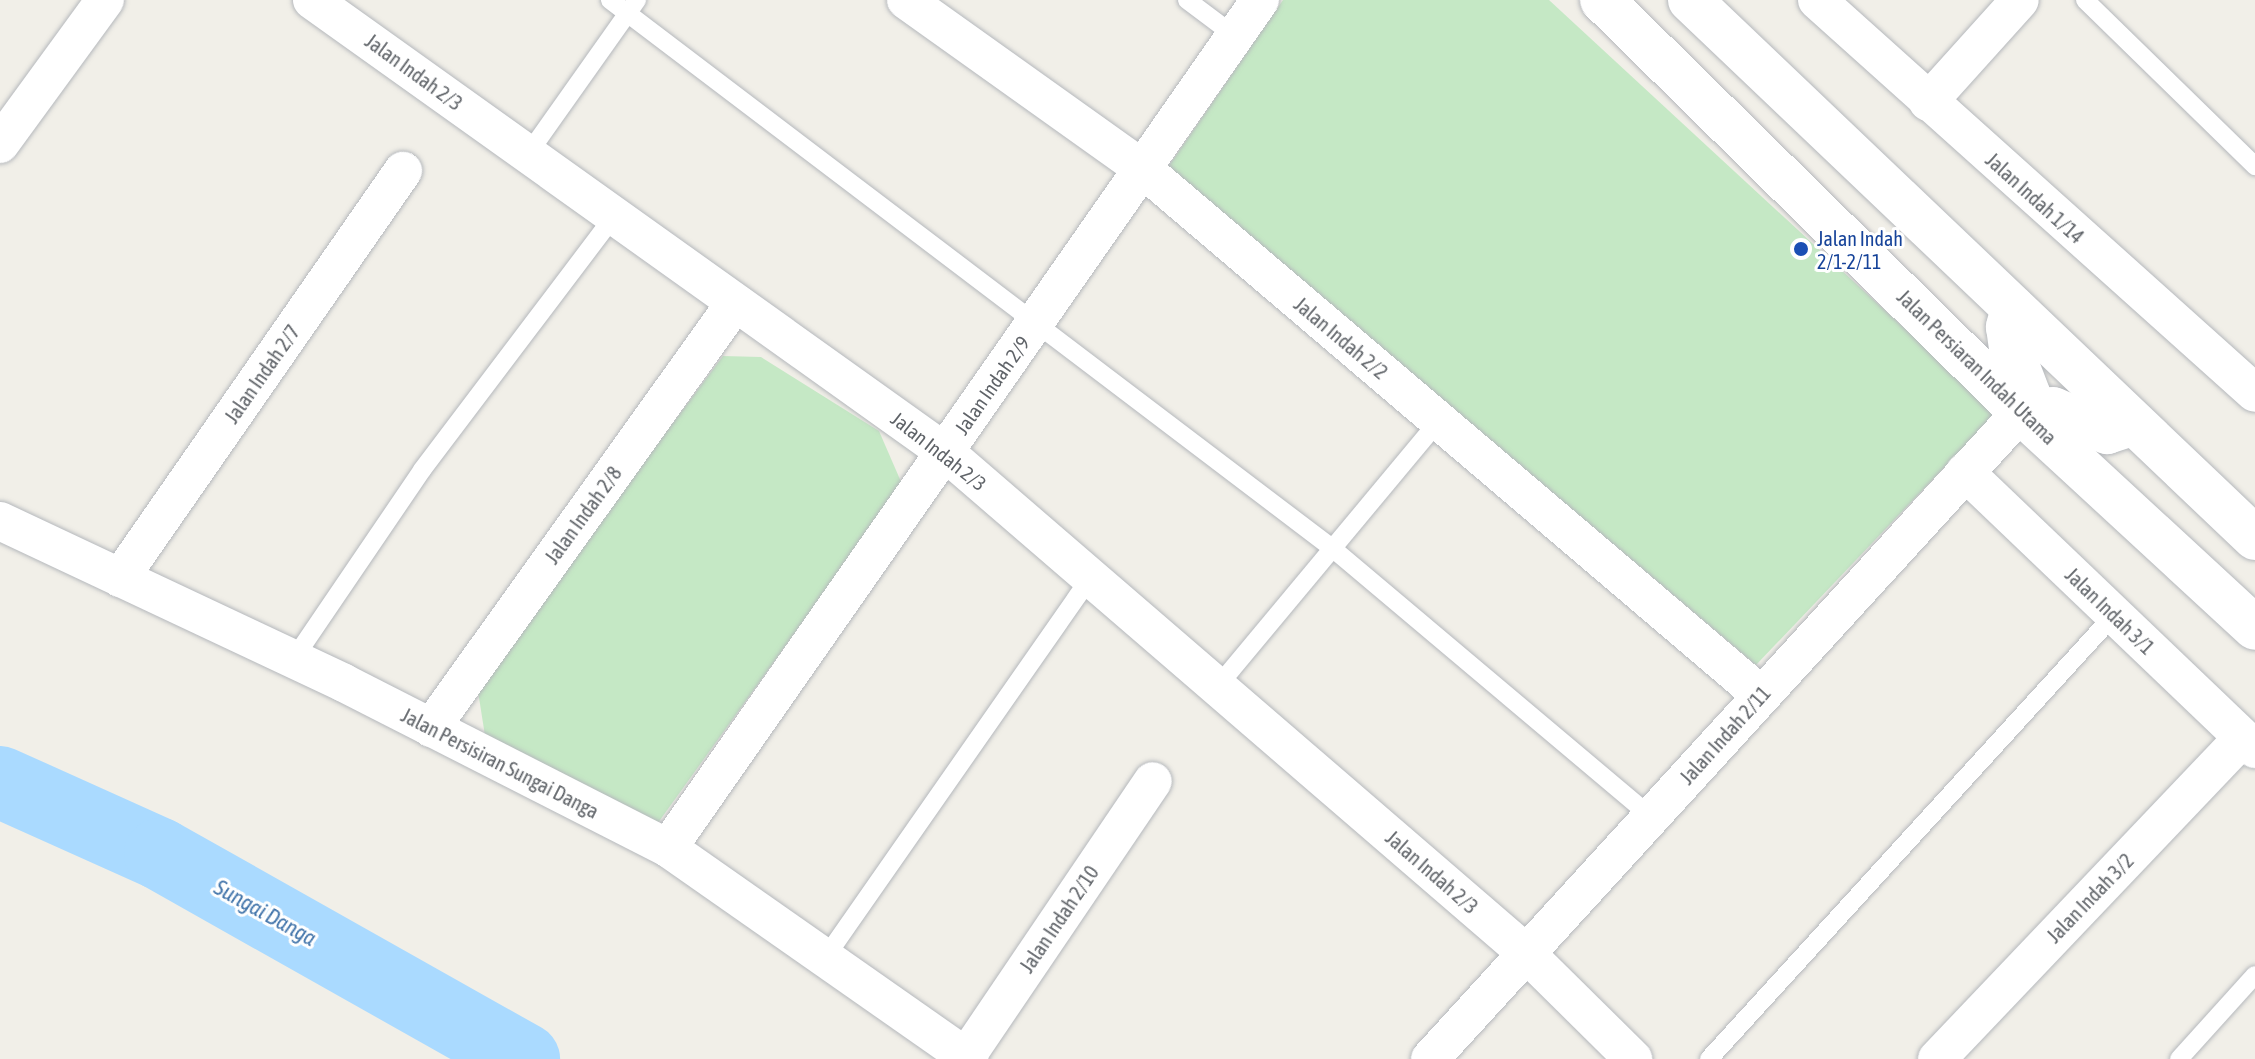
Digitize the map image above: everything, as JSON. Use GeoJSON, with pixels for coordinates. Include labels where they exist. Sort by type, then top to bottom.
{"type":"FeatureCollection","features":[{"type":"Feature","properties":{"kind":"main road","name":"Jalan Persiaran Indah Utama"},"geometry":{"type":"LineString","coordinates":[[1602,0],[1634,17],[2021,412],[2255,628]]}},
{"type":"Feature","properties":{"kind":"main road"},"geometry":{"type":"LineString","coordinates":[[1690,0],[2255,538]]}},
{"type":"Feature","properties":{"kind":"main road"},"geometry":{"type":"LineString","coordinates":[[2013,308],[2008,327],[2011,349],[2029,396],[2021,412]]}},
{"type":"Feature","properties":{"kind":"main road"},"geometry":{"type":"LineString","coordinates":[[2021,412],[2053,409],[2107,432],[2134,423]]}},
{"type":"Feature","properties":{"kind":"street"},"geometry":{"type":"LineString","coordinates":[[0,144],[105,0]]}},
{"type":"Feature","properties":{"kind":"street","name":"Jalan Indah 2/3"},"geometry":{"type":"LineString","coordinates":[[312,0],[945,452],[1526,953],[1633,1059]]}},
{"type":"Feature","properties":{"kind":"street","name":"Jalan Indah 2/2"},"geometry":{"type":"LineString","coordinates":[[906,0],[1143,169],[1761,695]]}},
{"type":"Feature","properties":{"kind":"street","name":"Jalan Indah 2/9"},"geometry":{"type":"LineString","coordinates":[[668,848],[1260,0]]}},
{"type":"Feature","properties":{"kind":"street","name":"Jalan Indah 1/14"},"geometry":{"type":"LineString","coordinates":[[1817,0],[2255,393]]}},
{"type":"Feature","properties":{"kind":"street"},"geometry":{"type":"LineString","coordinates":[[1928,102],[2020,0]]}},
{"type":"Feature","properties":{"kind":"street","name":"Jalan Indah 2/7"},"geometry":{"type":"LineString","coordinates":[[120,578],[403,171]]}},
{"type":"Feature","properties":{"kind":"street","name":"Jalan Indah 2/8"},"geometry":{"type":"LineString","coordinates":[[431,728],[735,303]]}},
{"type":"Feature","properties":{"kind":"street","name":"Jalan Indah 2/11"},"geometry":{"type":"LineString","coordinates":[[1430,1059],[2021,412]]}},
{"type":"Feature","properties":{"kind":"street","name":"Jalan Indah 3/1"},"geometry":{"type":"LineString","coordinates":[[1965,472],[2249,743]]}},
{"type":"Feature","properties":{"kind":"street","name":"Jalan Persisiran Sungai Danga"},"geometry":{"type":"LineString","coordinates":[[0,521],[293,660],[668,848],[967,1058]]}},
{"type":"Feature","properties":{"kind":"street","name":"Jalan Indah 3/2"},"geometry":{"type":"LineString","coordinates":[[1937,1059],[2249,743]]}},
{"type":"Feature","properties":{"kind":"street","name":"Jalan Indah 2/10"},"geometry":{"type":"LineString","coordinates":[[967,1058],[1153,781]]}},
{"type":"Feature","properties":{"kind":"lane"},"geometry":{"type":"LineString","coordinates":[[610,0],[632,6],[1332,548],[1651,817]]}},
{"type":"Feature","properties":{"kind":"lane"},"geometry":{"type":"LineString","coordinates":[[1187,0],[1235,36]]}},
{"type":"Feature","properties":{"kind":"lane"},"geometry":{"type":"LineString","coordinates":[[2085,0],[2255,166]]}},
{"type":"Feature","properties":{"kind":"lane"},"geometry":{"type":"LineString","coordinates":[[528,154],[632,6]]}},
{"type":"Feature","properties":{"kind":"lane"},"geometry":{"type":"LineString","coordinates":[[293,660],[422,470],[614,216]]}},
{"type":"Feature","properties":{"kind":"lane"},"geometry":{"type":"LineString","coordinates":[[1217,687],[1439,421]]}},
{"type":"Feature","properties":{"kind":"lane"},"geometry":{"type":"LineString","coordinates":[[825,958],[1090,578]]}},
{"type":"Feature","properties":{"kind":"lane"},"geometry":{"type":"LineString","coordinates":[[1709,1059],[2114,615]]}},
{"type":"Feature","properties":{"kind":"lane"},"geometry":{"type":"LineString","coordinates":[[2179,1059],[2255,975]]}},
{"type":"Feature","properties":{"kind":"green space"},"geometry":{"type":"Polygon","coordinates":[[[1283,0],[1549,0],[1996,413],[1756,665],[1168,167],[1283,0]]]}},
{"type":"Feature","properties":{"kind":"green space"},"geometry":{"type":"Polygon","coordinates":[[[723,356],[761,357],[879,431],[902,484],[655,827],[486,742],[477,685],[723,356]]]}},
{"type":"Feature","properties":{"kind":"waterway","name":"Sungai Danga"},"geometry":{"type":"LineString","coordinates":[[0,782],[160,854],[524,1059]]}},
{"type":"Feature","properties":{"kind":"place","name":"Jalan Indah 2/1-2/11"},"geometry":{"type":"Point","coordinates":[1801,249]}}]}
